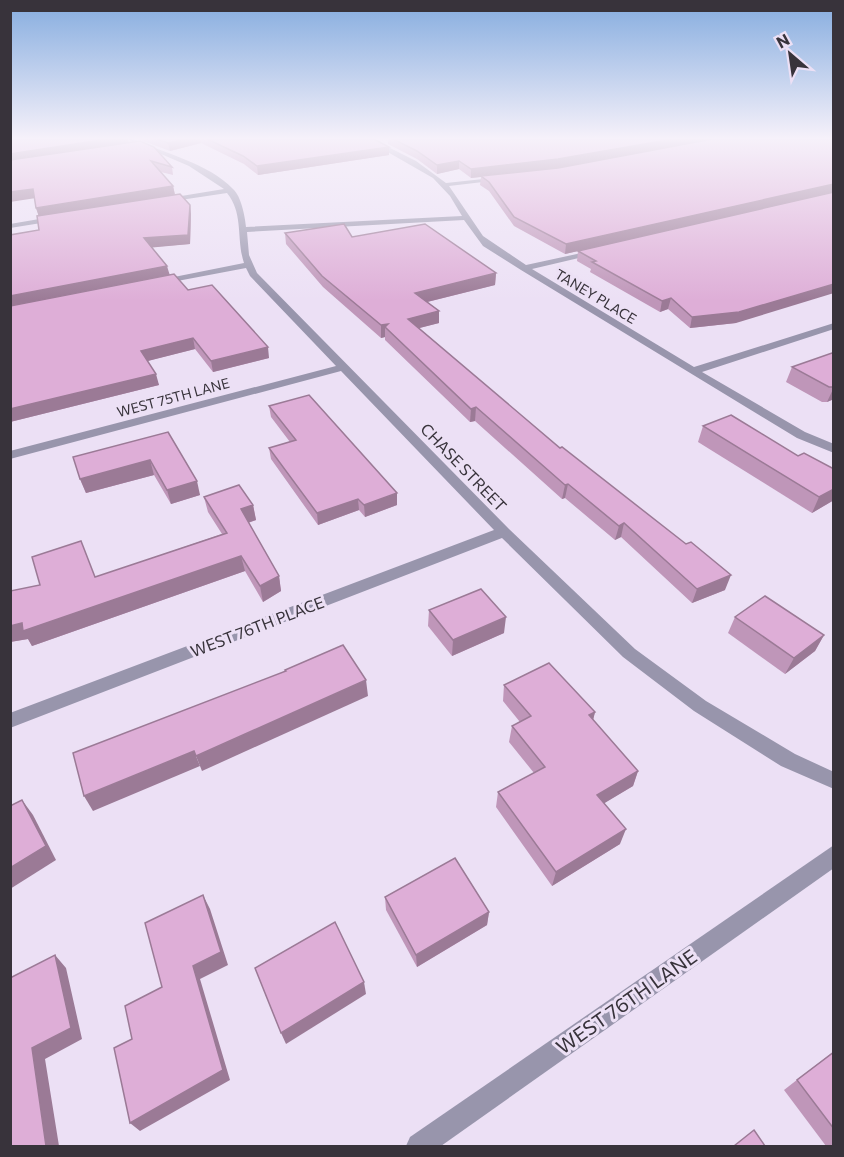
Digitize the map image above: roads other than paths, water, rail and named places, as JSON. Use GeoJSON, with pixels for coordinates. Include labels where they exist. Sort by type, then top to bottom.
{"type":"FeatureCollection","features":[{"type":"Feature","properties":{"kind":"street"},"geometry":{"type":"LineString","coordinates":[[150,203],[212,193]]}},
{"type":"Feature","properties":{"kind":"street","name":"CHASE STREET"},"geometry":{"type":"LineString","coordinates":[[232,193],[240,212],[243,253],[253,274],[504,532],[629,654],[700,706],[788,760],[834,781]]}},
{"type":"Feature","properties":{"kind":"street","name":"TANEY PLACE"},"geometry":{"type":"LineString","coordinates":[[450,193],[467,218],[474,233],[486,244],[801,435],[834,449]]}},
{"type":"Feature","properties":{"kind":"street"},"geometry":{"type":"LineString","coordinates":[[10,226],[69,217]]}},
{"type":"Feature","properties":{"kind":"street"},"geometry":{"type":"LineString","coordinates":[[241,230],[467,218]]}},
{"type":"Feature","properties":{"kind":"street"},"geometry":{"type":"LineString","coordinates":[[524,268],[604,249]]}},
{"type":"Feature","properties":{"kind":"street"},"geometry":{"type":"LineString","coordinates":[[146,286],[248,265]]}},
{"type":"Feature","properties":{"kind":"street"},"geometry":{"type":"LineString","coordinates":[[693,371],[834,326]]}},
{"type":"Feature","properties":{"kind":"street","name":"WEST 75TH LANE"},"geometry":{"type":"LineString","coordinates":[[10,455],[344,367]]}},
{"type":"Feature","properties":{"kind":"street","name":"WEST 76TH PLACE"},"geometry":{"type":"LineString","coordinates":[[10,721],[504,532]]}},
{"type":"Feature","properties":{"kind":"street","name":"WEST 76TH LANE"},"geometry":{"type":"LineString","coordinates":[[419,1146],[834,855]]}}]}
